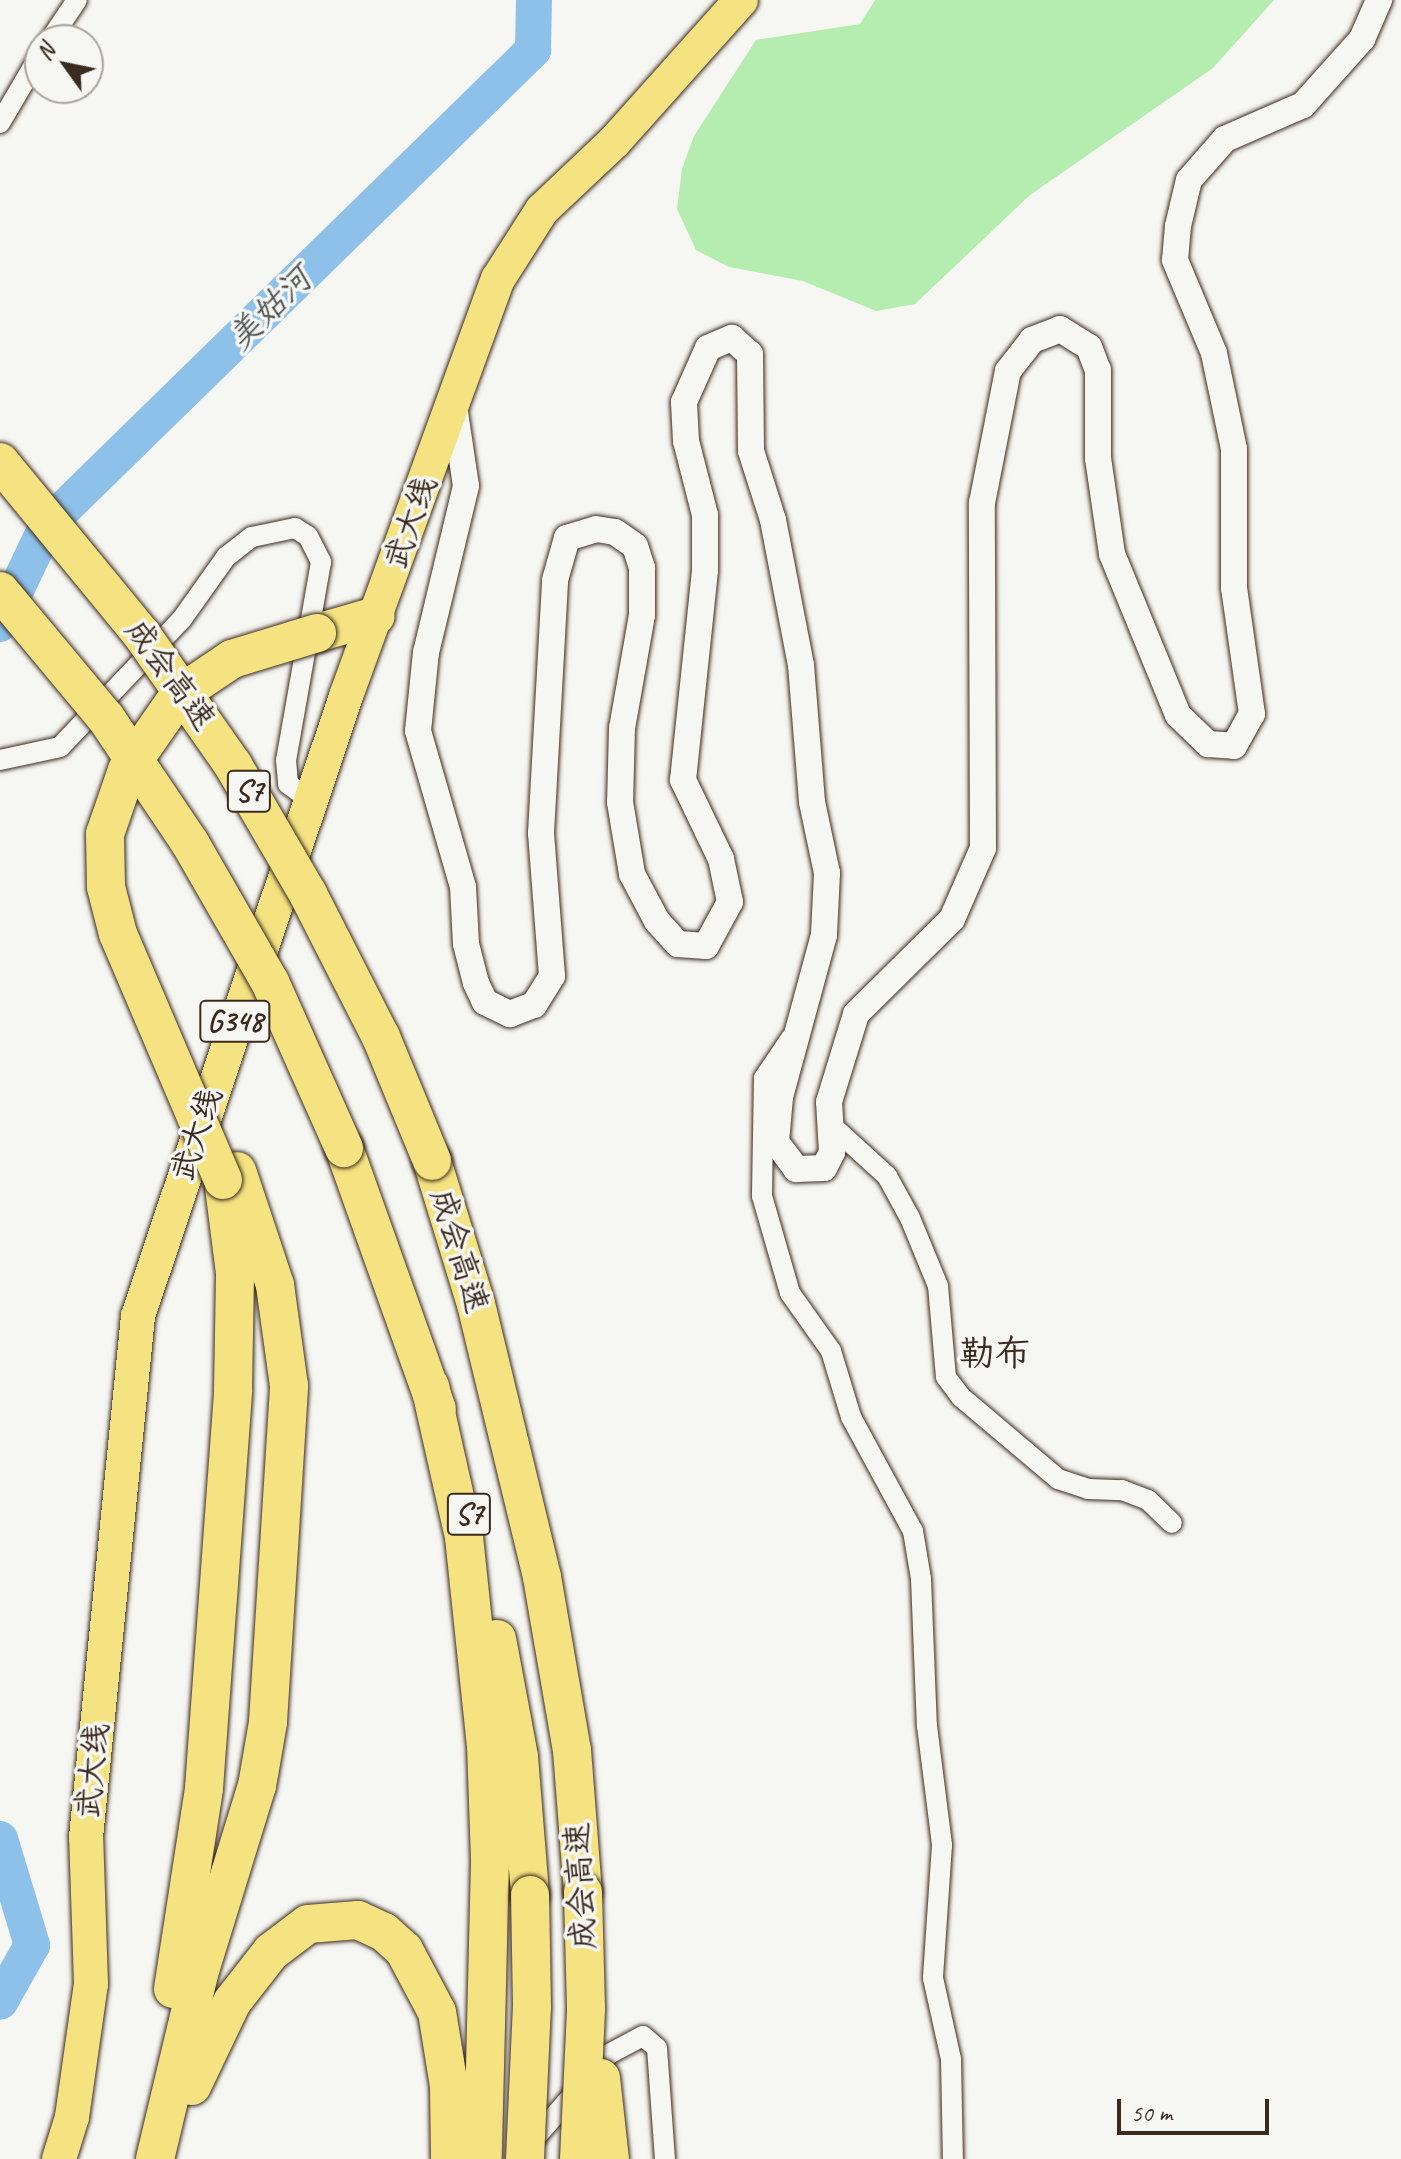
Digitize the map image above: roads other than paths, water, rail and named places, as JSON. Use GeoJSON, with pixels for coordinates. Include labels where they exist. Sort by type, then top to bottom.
{"type":"FeatureCollection","features":[{"type":"Feature","properties":{"kind":"highway","name":"武大线"},"geometry":{"type":"LineString","coordinates":[[59,2159],[72,2117],[91,1984],[86,1837],[138,1316],[310,800],[376,616],[423,497],[453,396],[498,279],[542,210],[615,141],[741,0]]}},
{"type":"Feature","properties":{"kind":"highway","name":"成会高速"},"geometry":{"type":"LineString","coordinates":[[0,462],[134,625],[233,765],[308,894],[381,1037],[432,1161],[476,1304],[542,1577],[572,1750],[583,1908],[579,2159]]}},
{"type":"Feature","properties":{"kind":"highway","name":"成会高速"},"geometry":{"type":"LineString","coordinates":[[0,591],[106,718],[190,843],[270,982],[344,1148],[430,1386],[466,1497],[511,1707],[530,1895],[532,2007],[525,2159]]}},
{"type":"Feature","properties":{"kind":"highway"},"geometry":{"type":"LineString","coordinates":[[155,2159],[199,1974],[257,1786],[268,1722],[289,1386],[275,1285],[230,1176],[111,911],[104,863],[112,805],[160,716],[199,677],[232,659],[376,616]]}},
{"type":"Feature","properties":{"kind":"highway"},"geometry":{"type":"LineString","coordinates":[[132,2159],[177,1969],[204,1788],[234,1344],[235,1273],[230,1176]]}},
{"type":"Feature","properties":{"kind":"highway"},"geometry":{"type":"LineString","coordinates":[[430,1386],[464,1537],[476,1625],[486,1745],[489,1901],[483,2159]]}},
{"type":"Feature","properties":{"kind":"highway"},"geometry":{"type":"LineString","coordinates":[[583,1908],[610,2159]]}},
{"type":"Feature","properties":{"kind":"highway"},"geometry":{"type":"LineString","coordinates":[[164,2159],[213,2037],[254,1970],[308,1924],[358,1920],[394,1939],[433,2003],[446,2055],[450,2159]]}},
{"type":"Feature","properties":{"kind":"street"},"geometry":{"type":"LineString","coordinates":[[61,24],[77,0]]}},
{"type":"Feature","properties":{"kind":"street"},"geometry":{"type":"LineString","coordinates":[[453,396],[466,486],[426,652],[418,731],[463,887],[466,944],[476,983],[485,1002],[510,1014],[534,1005],[552,976],[541,833],[555,580],[567,538],[596,529],[615,532],[635,546],[642,568],[642,615],[622,743],[620,802],[632,874],[657,921],[678,944],[706,946],[730,902],[721,859],[683,780],[705,570],[705,515],[686,441],[684,402],[708,348],[732,338],[750,354],[751,451],[773,520],[801,665],[812,802],[827,873],[824,935],[795,1031],[776,1142],[796,1169],[824,1168],[832,1152],[829,1102],[856,1014],[952,919],[983,848],[982,503],[1008,371],[1032,340],[1060,329],[1089,347],[1098,370],[1098,458],[1112,554],[1178,715],[1208,744],[1234,746],[1252,714],[1234,588],[1234,449],[1214,353],[1175,260],[1178,226],[1189,180],[1225,139],[1303,105],[1362,39],[1379,0]]}},
{"type":"Feature","properties":{"kind":"street"},"geometry":{"type":"LineString","coordinates":[[0,123],[24,82]]}},
{"type":"Feature","properties":{"kind":"street"},"geometry":{"type":"LineString","coordinates":[[0,760],[60,747],[182,619],[226,557],[252,537],[295,528],[308,536],[321,562],[286,760],[288,784],[310,800]]}},
{"type":"Feature","properties":{"kind":"street"},"geometry":{"type":"LineString","coordinates":[[795,1031],[764,1078],[762,1196],[790,1293],[831,1351],[851,1417],[913,1531],[921,1579],[927,1726],[942,1845],[933,1978],[951,2059],[953,2159]]}},
{"type":"Feature","properties":{"kind":"street"},"geometry":{"type":"LineString","coordinates":[[831,1125],[887,1176],[910,1218],[938,1286],[946,1377],[961,1397],[1058,1479],[1088,1489],[1122,1490],[1148,1500],[1172,1523]]}},
{"type":"Feature","properties":{"kind":"street"},"geometry":{"type":"LineString","coordinates":[[517,2159],[609,2054],[643,2036],[657,2048],[665,2159]]}},
{"type":"Feature","properties":{"kind":"waterway","name":"美姑河"},"geometry":{"type":"LineString","coordinates":[[0,624],[47,525],[533,50],[534,0]]}},
{"type":"Feature","properties":{"kind":"waterway","name":"美姑河"},"geometry":{"type":"LineString","coordinates":[[0,1839],[32,1945],[0,2002]]}},
{"type":"Feature","properties":{"kind":"district","name":"勒布"},"geometry":{"type":"Point","coordinates":[995,1354]}}]}
